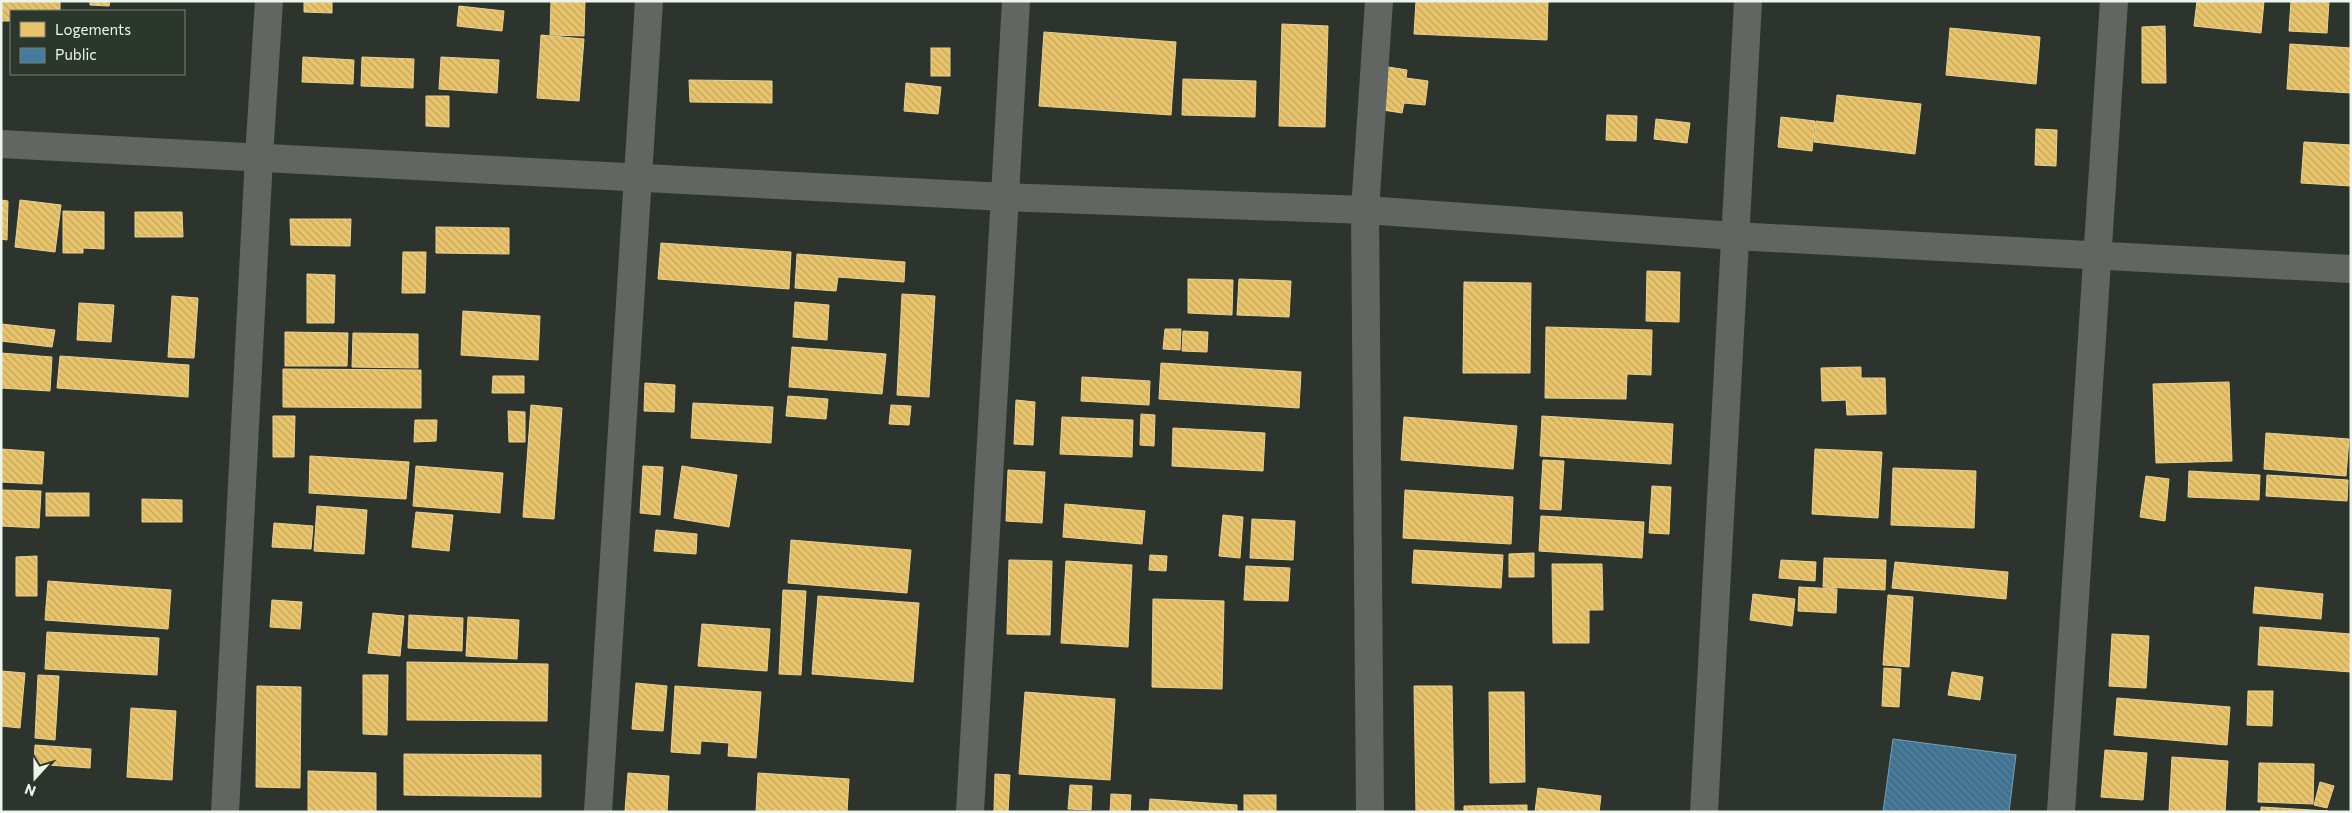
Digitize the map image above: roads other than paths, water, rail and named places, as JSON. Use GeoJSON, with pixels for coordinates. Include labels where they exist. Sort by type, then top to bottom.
{"type":"FeatureCollection","features":[{"type":"Feature","properties":{"kind":"street"},"geometry":{"type":"LineString","coordinates":[[225,812],[258,158],[269,1]]}},
{"type":"Feature","properties":{"kind":"street"},"geometry":{"type":"LineString","coordinates":[[598,812],[649,1]]}},
{"type":"Feature","properties":{"kind":"street"},"geometry":{"type":"LineString","coordinates":[[970,812],[1016,1]]}},
{"type":"Feature","properties":{"kind":"street"},"geometry":{"type":"LineString","coordinates":[[1370,812],[1364,210],[1379,1]]}},
{"type":"Feature","properties":{"kind":"street"},"geometry":{"type":"LineString","coordinates":[[1704,812],[1748,1]]}},
{"type":"Feature","properties":{"kind":"street"},"geometry":{"type":"LineString","coordinates":[[2061,812],[2114,1]]}},
{"type":"Feature","properties":{"kind":"street"},"geometry":{"type":"LineString","coordinates":[[1,144],[1005,197],[1364,210],[1735,236],[2351,269]]}}]}
